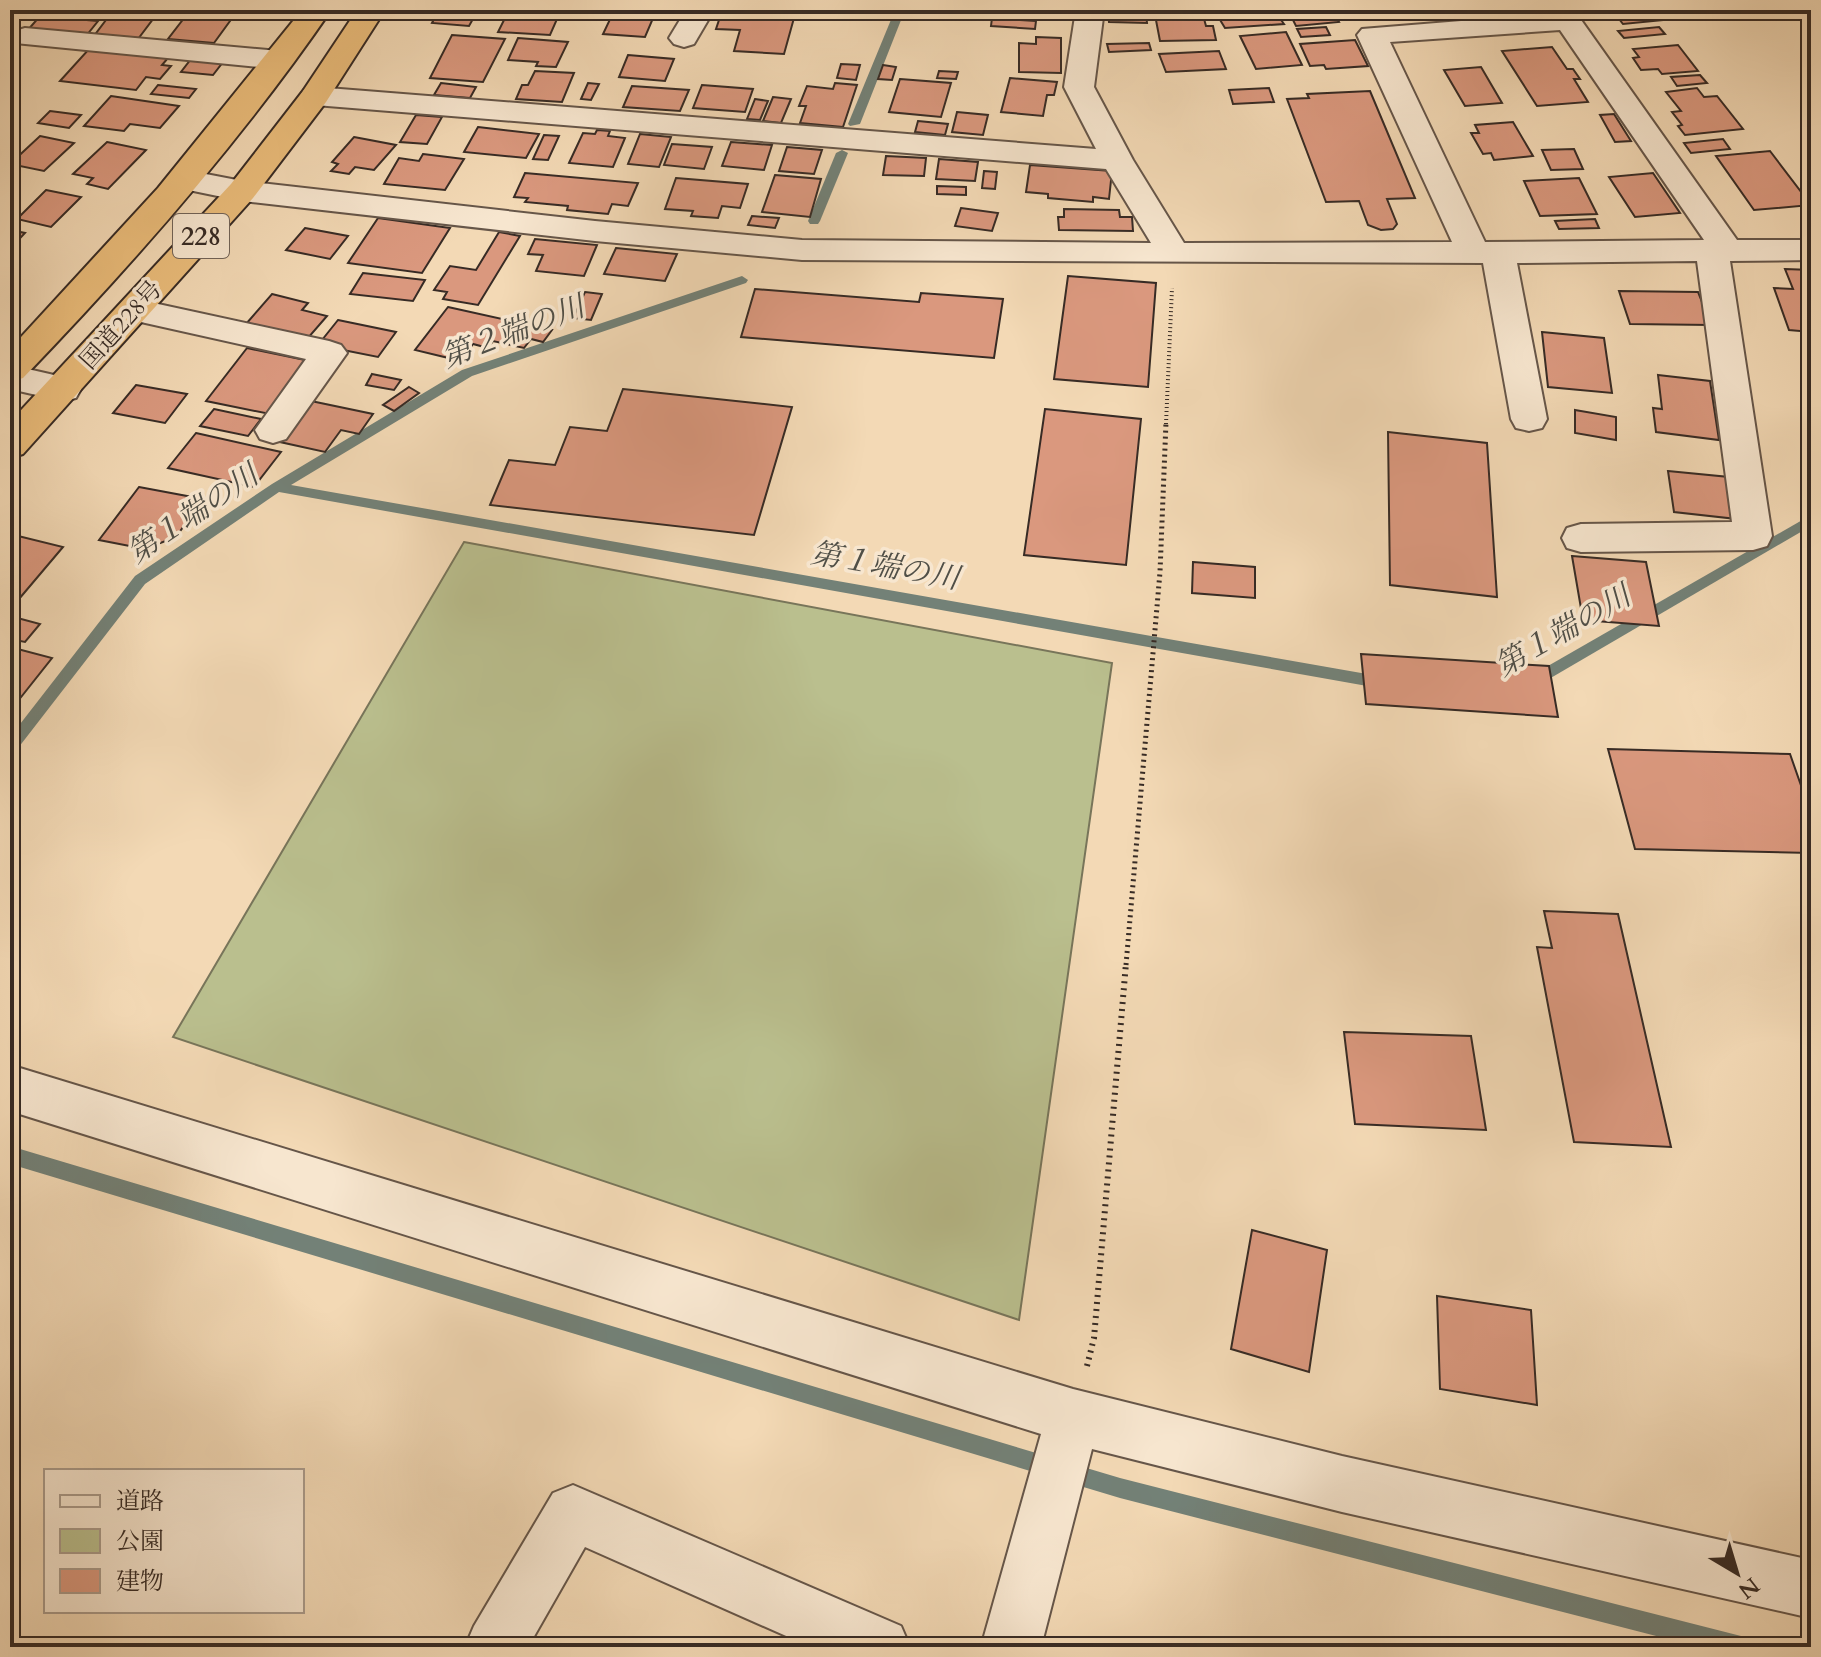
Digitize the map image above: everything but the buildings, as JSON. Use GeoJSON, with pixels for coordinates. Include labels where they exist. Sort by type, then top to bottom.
{"type":"FeatureCollection","features":[{"type":"Feature","properties":{"kind":"highway","name":"国道228号"},"geometry":{"type":"LineString","coordinates":[[10,370],[70,310],[185,180],[317,10]]}},
{"type":"Feature","properties":{"kind":"highway","name":"国道228号"},"geometry":{"type":"LineString","coordinates":[[10,445],[242,191],[315,96],[371,10]]}},
{"type":"Feature","properties":{"kind":"street"},"geometry":{"type":"LineString","coordinates":[[684,38],[700,10]]}},
{"type":"Feature","properties":{"kind":"street"},"geometry":{"type":"LineString","coordinates":[[1090,10],[1079,87],[1117,160],[1173,252]]}},
{"type":"Feature","properties":{"kind":"street"},"geometry":{"type":"LineString","coordinates":[[1529,419],[1486,252],[1372,35],[1565,15],[1720,252],[1753,536],[1581,538]]}},
{"type":"Feature","properties":{"kind":"street"},"geometry":{"type":"LineString","coordinates":[[25,37],[279,60]]}},
{"type":"Feature","properties":{"kind":"street"},"geometry":{"type":"LineString","coordinates":[[315,96],[1117,160]]}},
{"type":"Feature","properties":{"kind":"street"},"geometry":{"type":"LineString","coordinates":[[185,180],[242,191],[595,231],[802,250],[1811,250]]}},
{"type":"Feature","properties":{"kind":"street"},"geometry":{"type":"LineString","coordinates":[[135,310],[329,353],[273,430]]}},
{"type":"Feature","properties":{"kind":"street"},"geometry":{"type":"LineString","coordinates":[[10,377],[63,389]]}},
{"type":"Feature","properties":{"kind":"street"},"geometry":{"type":"LineString","coordinates":[[10,1088],[1073,1417],[1342,1484],[1811,1589]]}},
{"type":"Feature","properties":{"kind":"street"},"geometry":{"type":"LineString","coordinates":[[1011,1647],[1073,1417]]}},
{"type":"Feature","properties":{"kind":"street"},"geometry":{"type":"LineString","coordinates":[[495,1647],[573,1513],[880,1647]]}},
{"type":"Feature","properties":{"kind":"path"},"geometry":{"type":"LineString","coordinates":[[1073,1417],[1094,1338],[1100,1274],[1160,572],[1173,252]]}},
{"type":"Feature","properties":{"kind":"green space"},"geometry":{"type":"Polygon","coordinates":[[[464,542],[1112,663],[1019,1320],[173,1037],[464,542]]]}},
{"type":"Feature","properties":{"kind":"waterway","name":"第２端の川"},"geometry":{"type":"LineString","coordinates":[[854,124],[900,10]]}},
{"type":"Feature","properties":{"kind":"waterway","name":"第２端の川"},"geometry":{"type":"LineString","coordinates":[[814,221],[842,153]]}},
{"type":"Feature","properties":{"kind":"waterway","name":"第２端の川"},"geometry":{"type":"LineString","coordinates":[[277,487],[467,373],[742,280]]}},
{"type":"Feature","properties":{"kind":"waterway","name":"第１端の川"},"geometry":{"type":"LineString","coordinates":[[10,748],[140,580],[277,487]]}},
{"type":"Feature","properties":{"kind":"waterway","name":"第１端の川"},"geometry":{"type":"LineString","coordinates":[[277,487],[1384,683]]}},
{"type":"Feature","properties":{"kind":"waterway","name":"第１端の川"},"geometry":{"type":"LineString","coordinates":[[1532,682],[1811,520]]}},
{"type":"Feature","properties":{"kind":"waterway"},"geometry":{"type":"LineString","coordinates":[[10,1155],[1120,1488],[1741,1647]]}}]}
